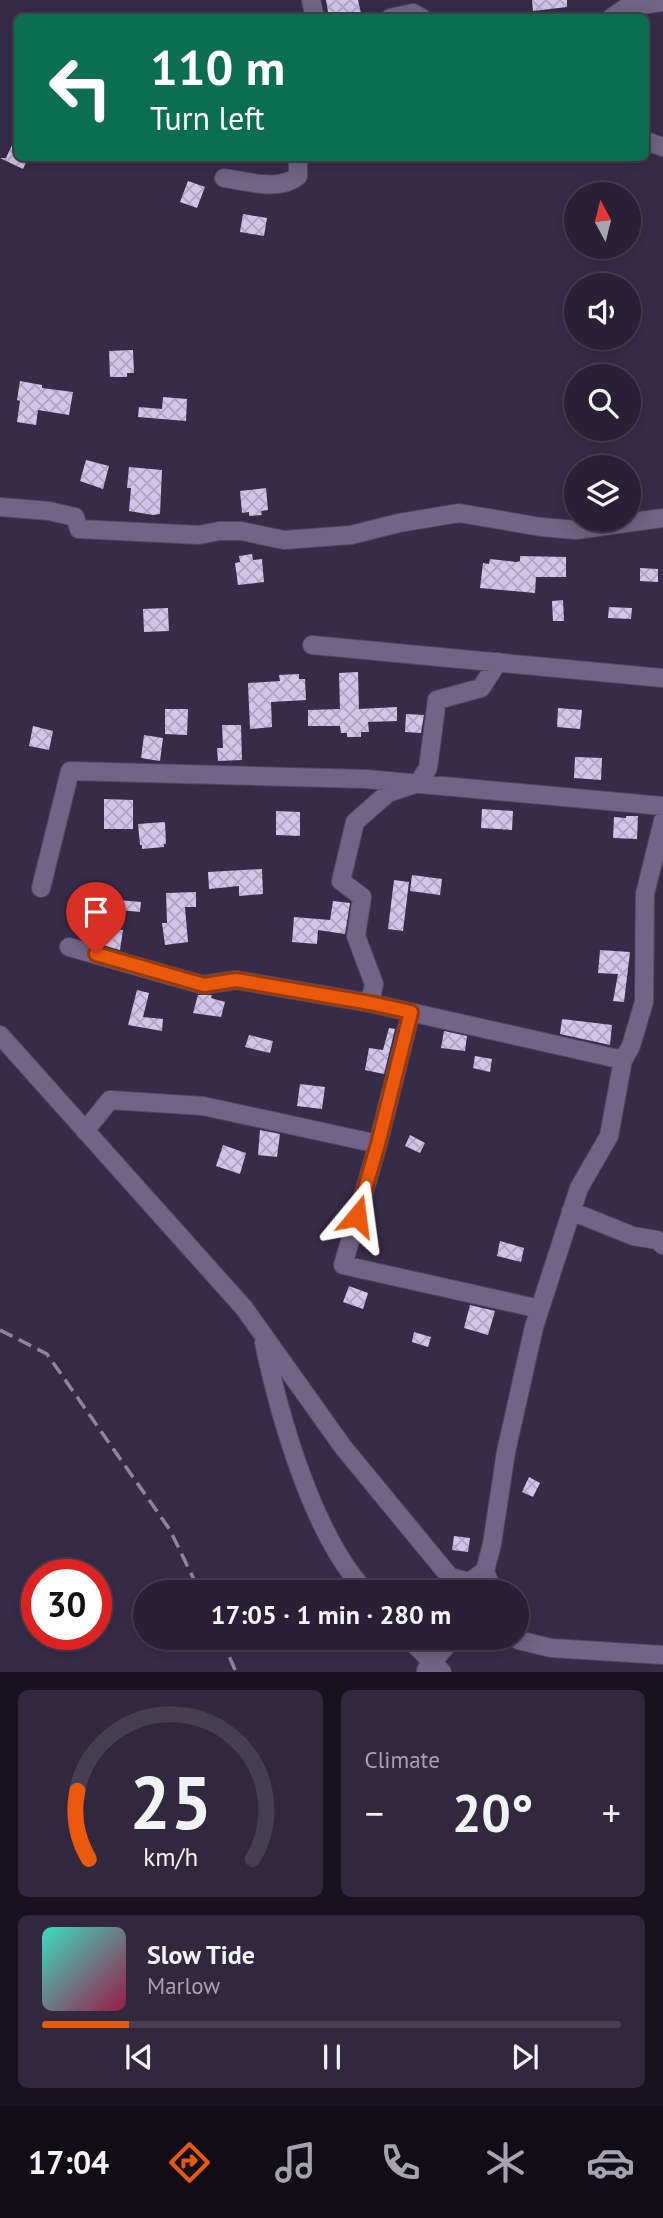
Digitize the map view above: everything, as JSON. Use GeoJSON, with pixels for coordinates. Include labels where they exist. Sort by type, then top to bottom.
{"type":"FeatureCollection","features":[{"type":"Feature","properties":{"kind":"street"},"geometry":{"type":"LineString","coordinates":[[616,14],[626,7],[663,2]]}},
{"type":"Feature","properties":{"kind":"street"},"geometry":{"type":"LineString","coordinates":[[224,178],[290,183],[298,176],[298,161]]}},
{"type":"Feature","properties":{"kind":"street"},"geometry":{"type":"LineString","coordinates":[[0,507],[49,511],[75,517],[79,528],[199,535],[219,530],[241,531],[284,540],[351,534],[459,513],[576,530],[663,518]]}},
{"type":"Feature","properties":{"kind":"street"},"geometry":{"type":"LineString","coordinates":[[312,645],[663,678]]}},
{"type":"Feature","properties":{"kind":"street"},"geometry":{"type":"LineString","coordinates":[[370,1003],[374,984],[356,936],[362,897],[341,881],[355,822],[388,793],[418,783],[428,768],[437,700],[481,688],[498,662]]}},
{"type":"Feature","properties":{"kind":"street"},"geometry":{"type":"LineString","coordinates":[[41,888],[70,771],[366,779],[663,806]]}},
{"type":"Feature","properties":{"kind":"street"},"geometry":{"type":"LineString","coordinates":[[481,1580],[492,1544],[506,1452],[540,1309],[579,1188],[609,1136],[623,1060],[631,1046],[644,1002],[645,894],[663,821]]}},
{"type":"Feature","properties":{"kind":"street"},"geometry":{"type":"LineString","coordinates":[[69,947],[204,985],[236,980],[370,1003],[623,1060]]}},
{"type":"Feature","properties":{"kind":"street"},"geometry":{"type":"LineString","coordinates":[[411,1012],[378,1144],[343,1265],[540,1309]]}},
{"type":"Feature","properties":{"kind":"street"},"geometry":{"type":"LineString","coordinates":[[0,1035],[244,1308],[343,1447],[450,1577],[470,1582],[485,1571]]}},
{"type":"Feature","properties":{"kind":"street"},"geometry":{"type":"LineString","coordinates":[[85,1131],[110,1100],[203,1106],[378,1144]]}},
{"type":"Feature","properties":{"kind":"street"},"geometry":{"type":"LineString","coordinates":[[571,1212],[663,1245]]}},
{"type":"Feature","properties":{"kind":"street"},"geometry":{"type":"LineString","coordinates":[[262,1333],[276,1400],[315,1509],[355,1580]]}},
{"type":"Feature","properties":{"kind":"street"},"geometry":{"type":"LineString","coordinates":[[485,1571],[488,1580]]}},
{"type":"Feature","properties":{"kind":"street"},"geometry":{"type":"LineString","coordinates":[[529,1643],[551,1648],[663,1655]]}},
{"type":"Feature","properties":{"kind":"street"},"geometry":{"type":"LineString","coordinates":[[417,1650],[432,1669],[445,1650]]}},
{"type":"Feature","properties":{"kind":"building"},"geometry":{"type":"Polygon","coordinates":[[[326,0],[358,0],[361,13],[328,14],[326,0]]]}},
{"type":"Feature","properties":{"kind":"building"},"geometry":{"type":"Polygon","coordinates":[[[532,0],[567,0],[567,7],[533,11],[532,0]]]}},
{"type":"Feature","properties":{"kind":"building"},"geometry":{"type":"Polygon","coordinates":[[[14,141],[14,161],[27,161],[23,169],[0,158],[6,158],[14,141]]]}},
{"type":"Feature","properties":{"kind":"building"},"geometry":{"type":"Polygon","coordinates":[[[188,181],[205,187],[197,208],[180,202],[188,181]]]}},
{"type":"Feature","properties":{"kind":"building"},"geometry":{"type":"Polygon","coordinates":[[[243,214],[267,218],[264,236],[240,232],[243,214]]]}},
{"type":"Feature","properties":{"kind":"building"},"geometry":{"type":"Polygon","coordinates":[[[133,350],[134,373],[127,373],[127,377],[110,377],[109,351],[133,350]]]}},
{"type":"Feature","properties":{"kind":"building"},"geometry":{"type":"Polygon","coordinates":[[[20,381],[42,385],[42,388],[73,392],[69,415],[38,410],[36,425],[17,422],[20,381]]]}},
{"type":"Feature","properties":{"kind":"building"},"geometry":{"type":"Polygon","coordinates":[[[163,397],[187,399],[186,421],[138,417],[139,407],[162,409],[163,397]]]}},
{"type":"Feature","properties":{"kind":"building"},"geometry":{"type":"Polygon","coordinates":[[[86,460],[109,466],[103,489],[80,481],[86,460]]]}},
{"type":"Feature","properties":{"kind":"building"},"geometry":{"type":"Polygon","coordinates":[[[129,467],[162,470],[160,514],[129,511],[129,467]]]}},
{"type":"Feature","properties":{"kind":"building"},"geometry":{"type":"Polygon","coordinates":[[[266,488],[268,510],[261,511],[262,515],[249,516],[249,512],[242,513],[240,491],[266,488]]]}},
{"type":"Feature","properties":{"kind":"building"},"geometry":{"type":"Polygon","coordinates":[[[252,554],[253,560],[262,559],[264,582],[238,585],[235,563],[240,562],[239,556],[252,554]]]}},
{"type":"Feature","properties":{"kind":"building"},"geometry":{"type":"Polygon","coordinates":[[[520,556],[566,557],[566,577],[536,577],[535,593],[480,588],[483,563],[489,564],[490,559],[516,562],[520,561],[520,556]]]}},
{"type":"Feature","properties":{"kind":"building"},"geometry":{"type":"Polygon","coordinates":[[[640,568],[658,569],[658,582],[640,581],[640,568]]]}},
{"type":"Feature","properties":{"kind":"building"},"geometry":{"type":"Polygon","coordinates":[[[563,600],[564,621],[553,621],[552,601],[563,600]]]}},
{"type":"Feature","properties":{"kind":"building"},"geometry":{"type":"Polygon","coordinates":[[[609,607],[632,608],[631,619],[608,618],[609,607]]]}},
{"type":"Feature","properties":{"kind":"building"},"geometry":{"type":"Polygon","coordinates":[[[168,608],[169,631],[144,632],[143,609],[168,608]]]}},
{"type":"Feature","properties":{"kind":"building"},"geometry":{"type":"Polygon","coordinates":[[[358,672],[359,709],[397,707],[397,721],[368,722],[369,732],[361,732],[361,737],[347,737],[347,733],[341,733],[340,726],[308,726],[308,710],[340,709],[339,673],[358,672]]]}},
{"type":"Feature","properties":{"kind":"building"},"geometry":{"type":"Polygon","coordinates":[[[299,674],[299,679],[305,679],[306,700],[271,702],[272,727],[250,729],[248,683],[280,681],[279,675],[299,674]]]}},
{"type":"Feature","properties":{"kind":"building"},"geometry":{"type":"Polygon","coordinates":[[[558,708],[582,710],[580,729],[557,727],[558,708]]]}},
{"type":"Feature","properties":{"kind":"building"},"geometry":{"type":"Polygon","coordinates":[[[165,709],[188,709],[187,735],[165,734],[165,709]]]}},
{"type":"Feature","properties":{"kind":"building"},"geometry":{"type":"Polygon","coordinates":[[[406,714],[424,715],[421,733],[405,732],[406,714]]]}},
{"type":"Feature","properties":{"kind":"building"},"geometry":{"type":"Polygon","coordinates":[[[222,725],[241,725],[242,760],[218,761],[217,748],[223,748],[222,725]]]}},
{"type":"Feature","properties":{"kind":"building"},"geometry":{"type":"Polygon","coordinates":[[[33,726],[53,731],[49,750],[29,746],[33,726]]]}},
{"type":"Feature","properties":{"kind":"building"},"geometry":{"type":"Polygon","coordinates":[[[144,735],[163,738],[160,761],[141,758],[144,735]]]}},
{"type":"Feature","properties":{"kind":"building"},"geometry":{"type":"Polygon","coordinates":[[[575,757],[602,758],[601,780],[574,778],[575,757]]]}},
{"type":"Feature","properties":{"kind":"building"},"geometry":{"type":"Polygon","coordinates":[[[104,799],[133,800],[133,829],[104,829],[104,799]]]}},
{"type":"Feature","properties":{"kind":"building"},"geometry":{"type":"Polygon","coordinates":[[[482,809],[513,811],[512,830],[481,828],[482,809]]]}},
{"type":"Feature","properties":{"kind":"building"},"geometry":{"type":"Polygon","coordinates":[[[276,811],[300,812],[300,836],[276,835],[276,811]]]}},
{"type":"Feature","properties":{"kind":"building"},"geometry":{"type":"Polygon","coordinates":[[[638,816],[637,839],[613,838],[614,817],[638,816]]]}},
{"type":"Feature","properties":{"kind":"building"},"geometry":{"type":"Polygon","coordinates":[[[165,822],[164,847],[142,849],[138,824],[165,822]]]}},
{"type":"Feature","properties":{"kind":"building"},"geometry":{"type":"Polygon","coordinates":[[[262,869],[263,894],[239,896],[239,886],[209,889],[208,872],[262,869]]]}},
{"type":"Feature","properties":{"kind":"building"},"geometry":{"type":"Polygon","coordinates":[[[412,875],[442,879],[440,895],[410,891],[412,875]]]}},
{"type":"Feature","properties":{"kind":"building"},"geometry":{"type":"Polygon","coordinates":[[[394,880],[409,882],[403,931],[388,929],[394,880]]]}},
{"type":"Feature","properties":{"kind":"building"},"geometry":{"type":"Polygon","coordinates":[[[81,887],[95,887],[94,898],[141,902],[140,912],[110,909],[109,928],[123,930],[120,950],[85,940],[89,920],[79,919],[81,887]]]}},
{"type":"Feature","properties":{"kind":"building"},"geometry":{"type":"Polygon","coordinates":[[[196,892],[196,907],[185,907],[188,942],[165,945],[162,923],[167,923],[166,893],[196,892]]]}},
{"type":"Feature","properties":{"kind":"building"},"geometry":{"type":"Polygon","coordinates":[[[333,901],[350,903],[345,934],[318,930],[317,944],[292,942],[294,917],[330,920],[333,901]]]}},
{"type":"Feature","properties":{"kind":"building"},"geometry":{"type":"Polygon","coordinates":[[[600,950],[630,952],[624,1002],[613,1001],[618,974],[598,973],[600,950]]]}},
{"type":"Feature","properties":{"kind":"building"},"geometry":{"type":"Polygon","coordinates":[[[137,990],[149,993],[143,1017],[163,1019],[162,1031],[128,1025],[137,990]]]}},
{"type":"Feature","properties":{"kind":"building"},"geometry":{"type":"Polygon","coordinates":[[[198,995],[212,995],[211,998],[225,1002],[221,1017],[193,1013],[198,995]]]}},
{"type":"Feature","properties":{"kind":"building"},"geometry":{"type":"Polygon","coordinates":[[[562,1019],[612,1025],[610,1045],[560,1034],[562,1019]]]}},
{"type":"Feature","properties":{"kind":"building"},"geometry":{"type":"Polygon","coordinates":[[[389,1028],[395,1029],[384,1074],[365,1070],[369,1048],[383,1050],[389,1028]]]}},
{"type":"Feature","properties":{"kind":"building"},"geometry":{"type":"Polygon","coordinates":[[[444,1031],[467,1036],[465,1051],[441,1048],[444,1031]]]}},
{"type":"Feature","properties":{"kind":"building"},"geometry":{"type":"Polygon","coordinates":[[[249,1035],[273,1041],[270,1053],[245,1047],[249,1035]]]}},
{"type":"Feature","properties":{"kind":"building"},"geometry":{"type":"Polygon","coordinates":[[[475,1056],[492,1059],[490,1072],[473,1068],[475,1056]]]}},
{"type":"Feature","properties":{"kind":"building"},"geometry":{"type":"Polygon","coordinates":[[[300,1084],[325,1087],[322,1109],[297,1106],[300,1084]]]}},
{"type":"Feature","properties":{"kind":"building"},"geometry":{"type":"Polygon","coordinates":[[[260,1130],[280,1134],[277,1157],[258,1155],[260,1130]]]}},
{"type":"Feature","properties":{"kind":"building"},"geometry":{"type":"Polygon","coordinates":[[[410,1135],[425,1143],[420,1153],[405,1146],[410,1135]]]}},
{"type":"Feature","properties":{"kind":"building"},"geometry":{"type":"Polygon","coordinates":[[[223,1145],[246,1153],[240,1174],[216,1166],[223,1145]]]}},
{"type":"Feature","properties":{"kind":"building"},"geometry":{"type":"Polygon","coordinates":[[[500,1241],[524,1248],[521,1262],[497,1256],[500,1241]]]}},
{"type":"Feature","properties":{"kind":"building"},"geometry":{"type":"Polygon","coordinates":[[[349,1286],[368,1293],[363,1309],[343,1302],[349,1286]]]}},
{"type":"Feature","properties":{"kind":"building"},"geometry":{"type":"Polygon","coordinates":[[[470,1305],[495,1311],[488,1335],[464,1328],[470,1305]]]}},
{"type":"Feature","properties":{"kind":"building"},"geometry":{"type":"Polygon","coordinates":[[[414,1332],[431,1337],[428,1347],[412,1342],[414,1332]]]}},
{"type":"Feature","properties":{"kind":"building"},"geometry":{"type":"Polygon","coordinates":[[[529,1477],[540,1483],[533,1497],[522,1492],[529,1477]]]}},
{"type":"Feature","properties":{"kind":"building"},"geometry":{"type":"Polygon","coordinates":[[[454,1536],[470,1538],[468,1552],[452,1550],[454,1536]]]}},
{"type":"Feature","properties":{"kind":"railway"},"geometry":{"type":"LineString","coordinates":[[0,1330],[47,1354],[170,1530],[194,1580]]}},
{"type":"Feature","properties":{"kind":"railway"},"geometry":{"type":"LineString","coordinates":[[226,1650],[236,1672]]}},
{"type":"Feature","properties":{"kind":"route"},"geometry":{"type":"LineString","coordinates":[[96,954],[204,985],[236,980],[411,1012],[357,1216]]}}]}
